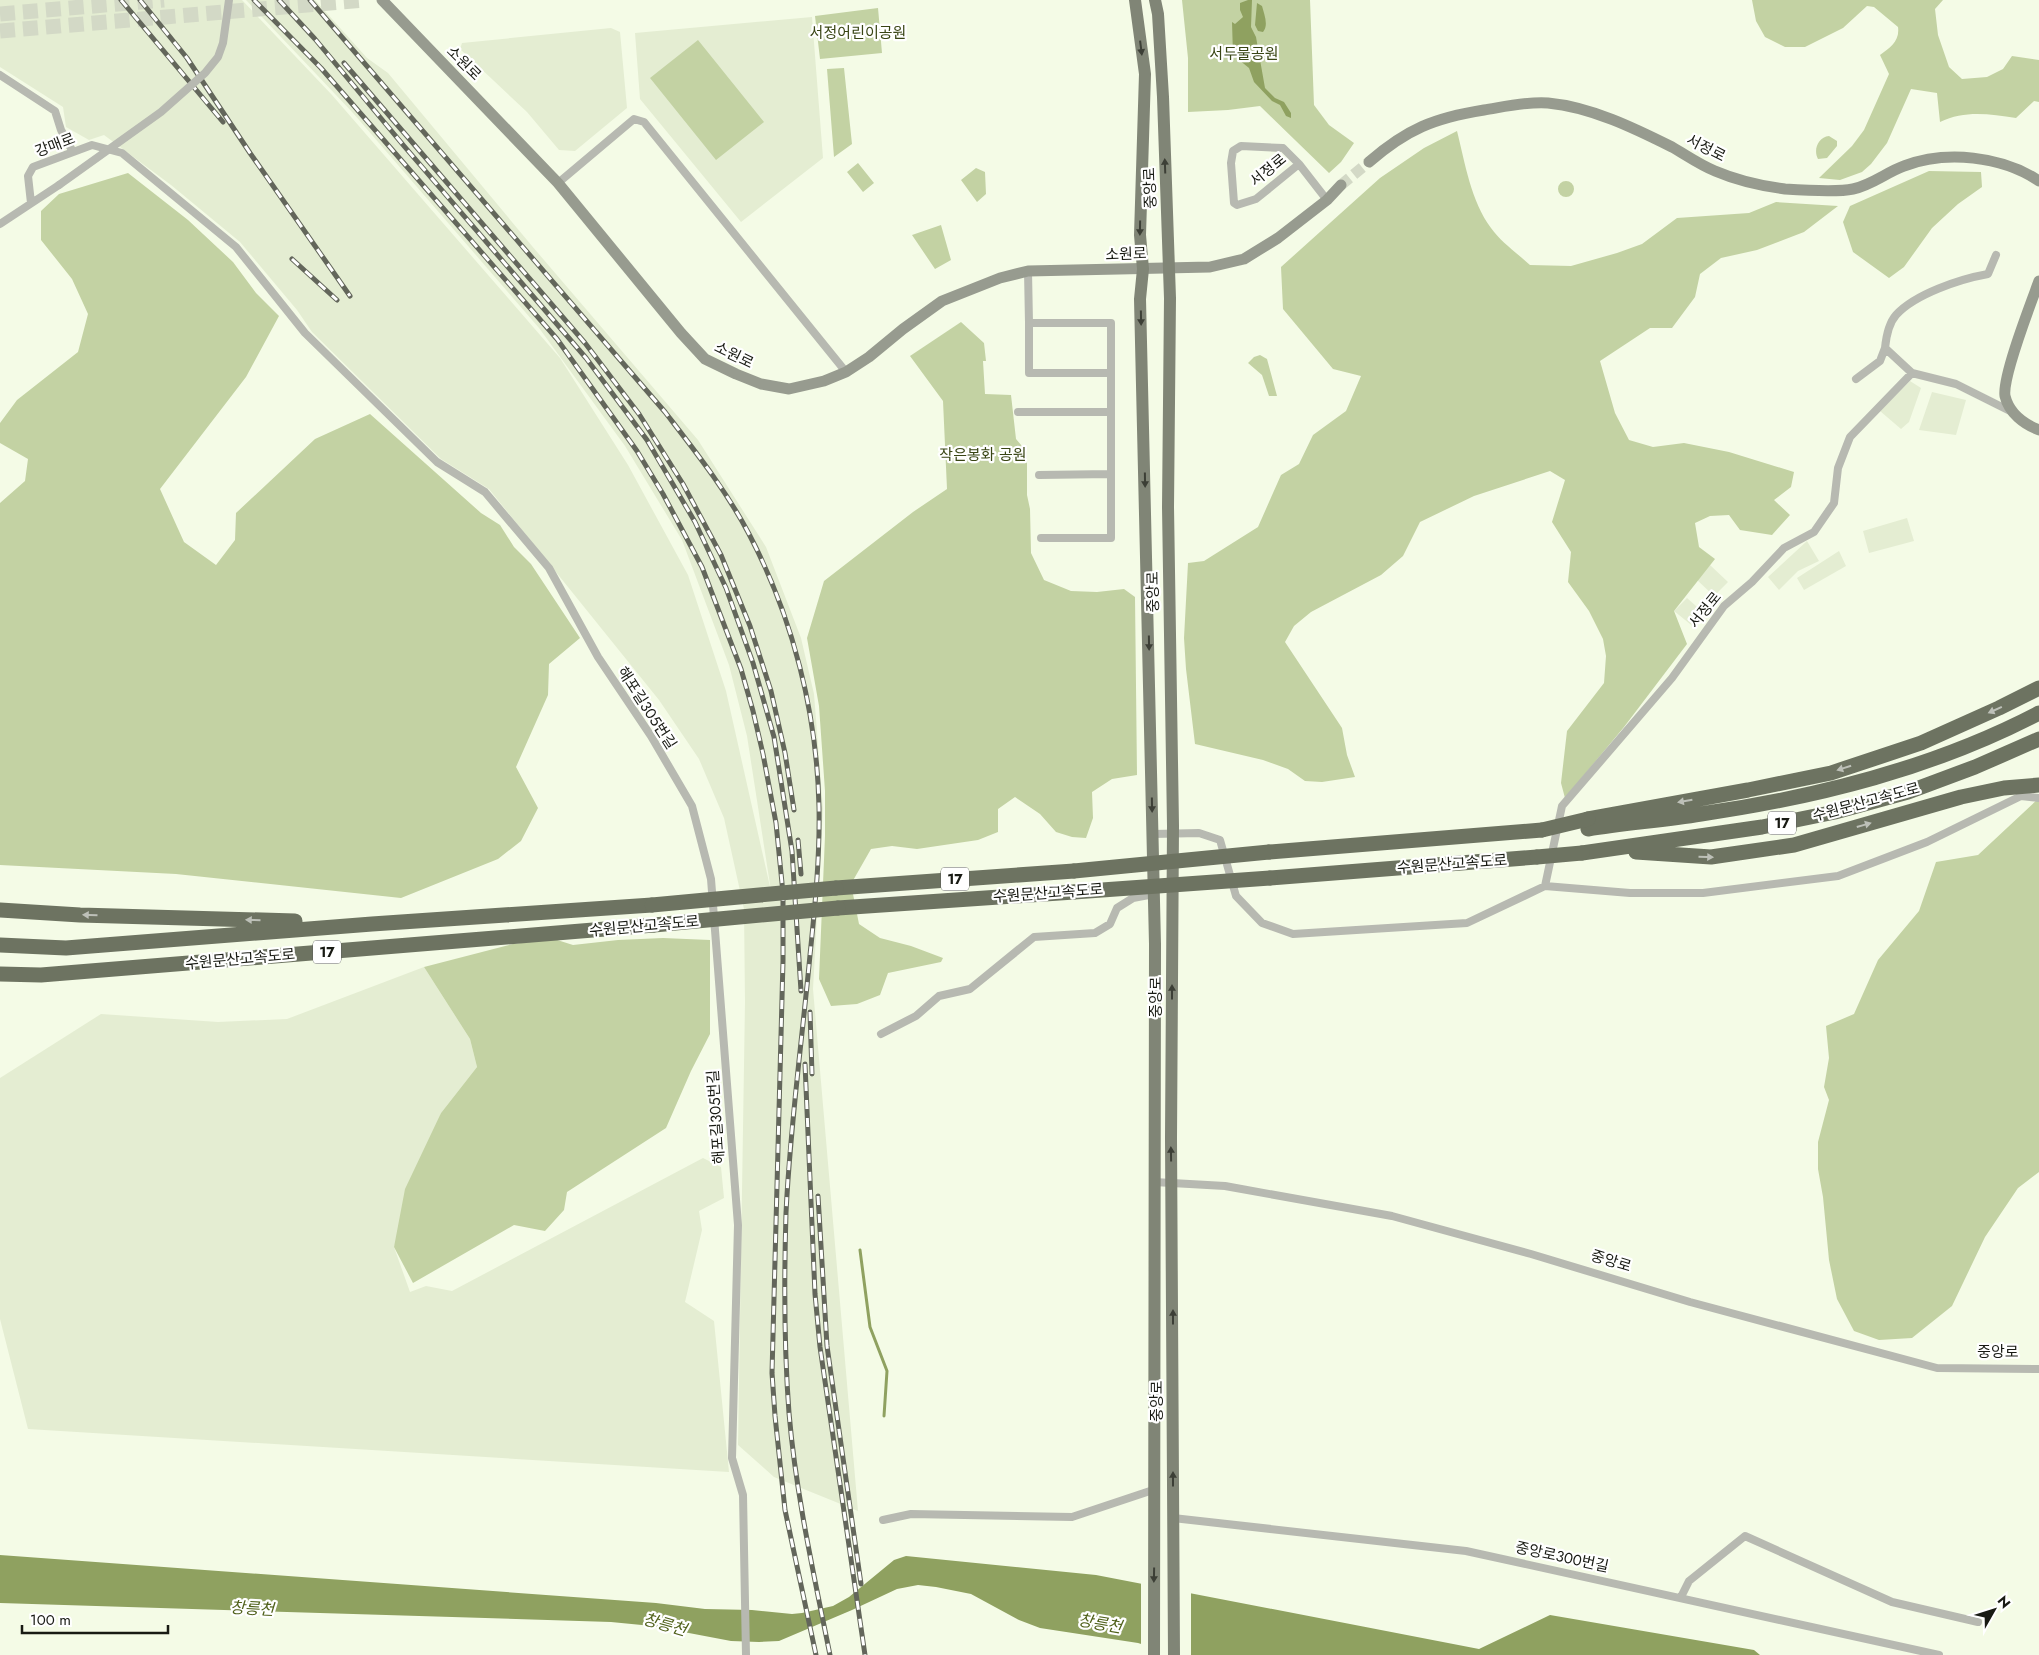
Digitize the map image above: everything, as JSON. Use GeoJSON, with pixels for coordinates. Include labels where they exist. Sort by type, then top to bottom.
{"type":"FeatureCollection","features":[{"type":"Feature","properties":{"kind":"highway"},"geometry":{"type":"LineString","coordinates":[[1587,824],[1831,772],[1921,743],[2000,708],[2039,688]]}},
{"type":"Feature","properties":{"kind":"highway","name":"수원문산고속도로"},"geometry":{"type":"LineString","coordinates":[[0,945],[66,948],[372,924],[652,905],[836,888],[1074,871],[1269,852],[1542,830],[1701,814],[1828,791],[1903,770],[1968,747],[2039,713]]}},
{"type":"Feature","properties":{"kind":"highway","name":"수원문산고속도로"},"geometry":{"type":"LineString","coordinates":[[0,974],[41,974],[654,925],[838,908],[1270,878],[1582,853],[1762,827],[1835,812],[1908,792],[2039,738]]}},
{"type":"Feature","properties":{"kind":"highway"},"geometry":{"type":"LineString","coordinates":[[1605,850],[1711,857],[1794,845],[1961,797],[2004,788],[2039,785]]}},
{"type":"Feature","properties":{"kind":"highway","name":"수원문산고속도로"},"geometry":{"type":"LineString","coordinates":[[0,910],[80,915],[372,924]]}},
{"type":"Feature","properties":{"kind":"highway","name":"수원문산고속도로"},"geometry":{"type":"LineString","coordinates":[[0,983],[41,974]]}},
{"type":"Feature","properties":{"kind":"main road","name":"소원로"},"geometry":{"type":"LineString","coordinates":[[382,0],[558,183],[681,333],[705,358],[761,384],[789,389],[824,381],[846,372],[869,357],[902,329],[942,300],[1000,278],[1028,271],[1169,267]]}},
{"type":"Feature","properties":{"kind":"main road","name":"중앙로"},"geometry":{"type":"LineString","coordinates":[[1155,0],[1158,14],[1163,97],[1170,298],[1168,507],[1173,833],[1174,1655]]}},
{"type":"Feature","properties":{"kind":"main road"},"geometry":{"type":"LineString","coordinates":[[1158,14],[1162,0]]}},
{"type":"Feature","properties":{"kind":"main road","name":"중앙로"},"geometry":{"type":"LineString","coordinates":[[1135,1],[1145,74],[1140,235],[1143,269],[1140,299],[1154,894],[1154,1655]]}},
{"type":"Feature","properties":{"kind":"main road","name":"서정로"},"geometry":{"type":"LineString","coordinates":[[1368,162],[1390,144],[1434,120],[1514,106],[1546,103],[1582,110],[1637,130],[1715,171],[1750,182],[1785,189],[1852,189],[1878,180],[1903,166],[1929,158],[1961,157],[1999,163],[2039,181]]}},
{"type":"Feature","properties":{"kind":"main road"},"geometry":{"type":"LineString","coordinates":[[1169,267],[1210,267],[1244,259],[1278,238],[1327,200],[1341,185]]}},
{"type":"Feature","properties":{"kind":"main road"},"geometry":{"type":"LineString","coordinates":[[2039,281],[2008,375],[2005,395],[2012,412],[2027,426],[2039,430]]}},
{"type":"Feature","properties":{"kind":"street"},"geometry":{"type":"LineString","coordinates":[[0,224],[59,185],[161,112],[206,73],[218,56],[223,43],[229,0]]}},
{"type":"Feature","properties":{"kind":"street"},"geometry":{"type":"LineString","coordinates":[[0,75],[55,111],[61,130],[73,152]]}},
{"type":"Feature","properties":{"kind":"street"},"geometry":{"type":"LineString","coordinates":[[558,183],[634,119],[644,122],[846,372]]}},
{"type":"Feature","properties":{"kind":"street","name":"강매로"},"geometry":{"type":"LineString","coordinates":[[30,203],[28,176],[34,167],[92,145],[122,153]]}},
{"type":"Feature","properties":{"kind":"street","name":"서정로"},"geometry":{"type":"LineString","coordinates":[[1299,164],[1256,199],[1237,205],[1234,203],[1231,163],[1233,151],[1236,148],[1252,146],[1283,148],[1299,164],[1327,200]]}},
{"type":"Feature","properties":{"kind":"street","name":"해포길305번길"},"geometry":{"type":"LineString","coordinates":[[122,153],[236,247],[305,333],[436,462],[485,492],[548,568],[598,657],[651,736],[692,806],[711,879],[738,1225],[732,1458],[743,1495],[745,1652]]}},
{"type":"Feature","properties":{"kind":"street"},"geometry":{"type":"LineString","coordinates":[[1856,378],[1880,361],[1887,335],[1895,316],[1918,298],[1970,277],[1988,274],[1996,255]]}},
{"type":"Feature","properties":{"kind":"street"},"geometry":{"type":"LineString","coordinates":[[1028,271],[1029,373],[1111,373]]}},
{"type":"Feature","properties":{"kind":"street"},"geometry":{"type":"LineString","coordinates":[[1029,323],[1110,323],[1111,538],[1041,538]]}},
{"type":"Feature","properties":{"kind":"street"},"geometry":{"type":"LineString","coordinates":[[1885,348],[1912,373],[1956,384],[2012,412]]}},
{"type":"Feature","properties":{"kind":"street","name":"서정로"},"geometry":{"type":"LineString","coordinates":[[1545,886],[1562,806],[1672,678],[1724,606],[1752,582],[1784,548],[1814,532],[1834,503],[1838,468],[1850,437],[1912,373]]}},
{"type":"Feature","properties":{"kind":"street"},"geometry":{"type":"LineString","coordinates":[[1018,412],[1111,412]]}},
{"type":"Feature","properties":{"kind":"street"},"geometry":{"type":"LineString","coordinates":[[1039,474],[1111,474]]}},
{"type":"Feature","properties":{"kind":"street"},"geometry":{"type":"LineString","coordinates":[[1153,834],[1199,833],[1220,840],[1236,896],[1262,922],[1293,934],[1467,923],[1545,886],[1630,893],[1703,893],[1838,876],[1927,842],[2021,796],[2039,798]]}},
{"type":"Feature","properties":{"kind":"street"},"geometry":{"type":"LineString","coordinates":[[881,1034],[916,1016],[939,996],[970,989],[1034,937],[1095,933],[1110,924],[1117,908],[1132,898],[1154,894]]}},
{"type":"Feature","properties":{"kind":"street","name":"중앙로"},"geometry":{"type":"LineString","coordinates":[[1154,1182],[1172,1185],[1225,1186],[1392,1216],[1765,1322],[1937,1368],[2039,1369]]}},
{"type":"Feature","properties":{"kind":"street"},"geometry":{"type":"LineString","coordinates":[[883,1520],[911,1514],[1072,1517],[1153,1490]]}},
{"type":"Feature","properties":{"kind":"street","name":"중앙로300번길"},"geometry":{"type":"LineString","coordinates":[[1173,1523],[1466,1551],[1939,1655]]}},
{"type":"Feature","properties":{"kind":"street"},"geometry":{"type":"LineString","coordinates":[[1681,1597],[1689,1581],[1745,1536],[1892,1602],[1978,1622]]}},
{"type":"Feature","properties":{"kind":"shaded area"},"geometry":{"type":"Polygon","coordinates":[[[0,0],[242,0],[332,95],[560,358],[628,465],[688,575],[726,691],[771,891],[747,736],[729,665],[682,540],[625,446],[539,328],[353,113],[246,0],[315,0],[367,58],[388,73],[532,246],[698,440],[766,547],[801,638],[814,694],[823,809],[813,989],[858,1511],[774,1477],[738,1445],[745,1002],[744,909],[724,818],[699,759],[659,700],[489,489],[441,459],[312,332],[297,310],[240,242],[171,185],[104,135],[89,140],[66,127],[63,107],[0,67],[0,0]]]}},
{"type":"Feature","properties":{"kind":"shaded area"},"geometry":{"type":"Polygon","coordinates":[[[812,17],[823,158],[741,222],[640,99],[635,33],[812,17]]]}},
{"type":"Feature","properties":{"kind":"shaded area"},"geometry":{"type":"Polygon","coordinates":[[[611,28],[620,32],[627,108],[575,151],[559,150],[527,112],[460,49],[462,43],[611,28]]]}},
{"type":"Feature","properties":{"kind":"shaded area"},"geometry":{"type":"Polygon","coordinates":[[[1910,381],[1921,388],[1909,422],[1901,429],[1880,411],[1910,381]]]}},
{"type":"Feature","properties":{"kind":"shaded area"},"geometry":{"type":"Polygon","coordinates":[[[1932,392],[1966,400],[1956,435],[1919,430],[1932,392]]]}},
{"type":"Feature","properties":{"kind":"shaded area"},"geometry":{"type":"Polygon","coordinates":[[[1907,518],[1914,541],[1869,553],[1863,531],[1907,518]]]}},
{"type":"Feature","properties":{"kind":"shaded area"},"geometry":{"type":"Polygon","coordinates":[[[1807,541],[1819,561],[1798,571],[1779,590],[1768,577],[1807,541]]]}},
{"type":"Feature","properties":{"kind":"shaded area"},"geometry":{"type":"Polygon","coordinates":[[[1839,551],[1846,566],[1804,590],[1797,578],[1839,551]]]}},
{"type":"Feature","properties":{"kind":"shaded area"},"geometry":{"type":"Polygon","coordinates":[[[1710,565],[1728,582],[1714,596],[1696,579],[1710,565]]]}},
{"type":"Feature","properties":{"kind":"shaded area"},"geometry":{"type":"Polygon","coordinates":[[[1687,598],[1705,614],[1695,628],[1674,611],[1687,598]]]}},
{"type":"Feature","properties":{"kind":"shaded area"},"geometry":{"type":"Polygon","coordinates":[[[424,967],[470,1039],[477,1067],[441,1113],[394,1247],[410,1292],[426,1286],[452,1291],[703,1158],[721,1167],[724,1198],[699,1211],[702,1230],[685,1302],[714,1321],[729,1472],[28,1429],[0,1319],[0,1078],[101,1014],[218,1022],[287,1019],[424,967]]]}},
{"type":"Feature","properties":{"kind":"green space","name":"서두물공원"},"geometry":{"type":"Polygon","coordinates":[[[1182,0],[1310,0],[1314,105],[1329,125],[1354,143],[1341,162],[1329,173],[1260,106],[1188,112],[1188,58],[1182,0]]]}},
{"type":"Feature","properties":{"kind":"green space"},"geometry":{"type":"Polygon","coordinates":[[[1752,0],[1943,0],[1935,9],[1938,35],[1949,67],[1962,79],[1987,77],[2003,69],[2012,56],[2039,60],[2039,102],[2034,101],[2016,118],[1987,114],[1968,114],[1940,122],[1937,93],[1911,89],[1887,143],[1871,164],[1862,172],[1840,180],[1819,178],[1852,146],[1864,130],[1889,74],[1880,55],[1891,47],[1896,40],[1898,27],[1874,7],[1867,6],[1843,28],[1805,47],[1785,47],[1765,37],[1756,21],[1752,0]]]}},
{"type":"Feature","properties":{"kind":"green space","name":"서정어린이공원"},"geometry":{"type":"Polygon","coordinates":[[[878,8],[882,53],[820,59],[815,16],[878,8]]]}},
{"type":"Feature","properties":{"kind":"green space"},"geometry":{"type":"Polygon","coordinates":[[[698,40],[764,122],[716,160],[650,78],[698,40]]]}},
{"type":"Feature","properties":{"kind":"green space"},"geometry":{"type":"Polygon","coordinates":[[[844,68],[852,144],[834,157],[827,69],[844,68]]]}},
{"type":"Feature","properties":{"kind":"green space"},"geometry":{"type":"Polygon","coordinates":[[[1457,131],[1478,206],[1491,228],[1530,265],[1571,266],[1617,253],[1642,244],[1677,218],[1749,213],[1776,202],[1838,206],[1804,232],[1757,250],[1721,258],[1700,274],[1695,297],[1672,328],[1650,328],[1600,361],[1615,413],[1629,440],[1653,447],[1684,443],[1729,452],[1794,472],[1791,487],[1774,500],[1790,515],[1772,535],[1740,530],[1729,515],[1710,516],[1695,523],[1699,547],[1715,559],[1674,611],[1687,644],[1624,727],[1565,798],[1561,783],[1567,731],[1604,683],[1606,656],[1603,639],[1589,611],[1568,582],[1571,552],[1552,522],[1565,480],[1550,471],[1474,496],[1420,522],[1403,556],[1381,575],[1311,612],[1294,626],[1285,642],[1342,728],[1347,755],[1355,777],[1322,782],[1305,781],[1288,769],[1263,760],[1195,744],[1184,638],[1188,563],[1204,561],[1258,527],[1281,475],[1299,464],[1313,435],[1346,411],[1361,376],[1333,369],[1283,309],[1281,267],[1380,178],[1424,148],[1457,131]]]}},
{"type":"Feature","properties":{"kind":"green space"},"geometry":{"type":"Polygon","coordinates":[[[1829,136],[1837,141],[1837,146],[1827,158],[1818,159],[1816,148],[1819,141],[1829,136]]]}},
{"type":"Feature","properties":{"kind":"green space"},"geometry":{"type":"Polygon","coordinates":[[[858,163],[874,183],[863,192],[847,172],[858,163]]]}},
{"type":"Feature","properties":{"kind":"green space"},"geometry":{"type":"Polygon","coordinates":[[[976,168],[985,172],[986,194],[977,202],[961,180],[976,168]]]}},
{"type":"Feature","properties":{"kind":"green space"},"geometry":{"type":"Polygon","coordinates":[[[1929,171],[1981,172],[1982,187],[1958,204],[1932,228],[1904,267],[1889,278],[1853,252],[1843,222],[1850,206],[1929,171]]]}},
{"type":"Feature","properties":{"kind":"green space"},"geometry":{"type":"Polygon","coordinates":[[[128,173],[188,220],[233,262],[256,293],[279,316],[246,377],[160,489],[184,542],[216,565],[235,540],[236,513],[315,439],[370,414],[481,513],[500,525],[514,547],[531,564],[580,638],[549,664],[548,695],[516,767],[538,808],[521,841],[498,859],[401,898],[176,874],[0,865],[0,503],[25,481],[28,459],[0,443],[0,423],[17,400],[78,352],[88,314],[72,279],[41,240],[41,211],[59,194],[128,173]]]}},
{"type":"Feature","properties":{"kind":"green space"},"geometry":{"type":"Polygon","coordinates":[[[1566,181],[1572,183],[1574,189],[1572,195],[1566,197],[1560,195],[1558,189],[1560,183],[1566,181]]]}},
{"type":"Feature","properties":{"kind":"green space"},"geometry":{"type":"Polygon","coordinates":[[[941,225],[951,260],[935,269],[912,235],[941,225]]]}},
{"type":"Feature","properties":{"kind":"green space","name":"작은봉화 공원"},"geometry":{"type":"Polygon","coordinates":[[[961,322],[984,343],[986,361],[983,361],[985,394],[1011,395],[1016,439],[1027,452],[1027,495],[1030,509],[1031,553],[1044,580],[1071,591],[1097,592],[1124,589],[1135,597],[1137,775],[1112,779],[1092,792],[1093,818],[1086,838],[1072,837],[1056,832],[1040,814],[1015,797],[998,809],[998,832],[978,840],[917,849],[892,846],[871,849],[851,884],[859,924],[880,938],[911,946],[943,958],[941,962],[888,973],[880,995],[857,1004],[831,1006],[819,979],[825,791],[819,706],[807,638],[824,581],[913,512],[947,489],[943,401],[910,356],[961,322]]]}},
{"type":"Feature","properties":{"kind":"green space"},"geometry":{"type":"Polygon","coordinates":[[[1260,355],[1267,359],[1277,396],[1269,396],[1262,375],[1248,363],[1254,357],[1260,355]]]}},
{"type":"Feature","properties":{"kind":"green space"},"geometry":{"type":"Polygon","coordinates":[[[2039,798],[2039,1172],[2018,1188],[1985,1237],[1952,1306],[1912,1338],[1879,1340],[1854,1331],[1837,1299],[1829,1260],[1823,1197],[1818,1169],[1818,1142],[1829,1100],[1824,1087],[1829,1058],[1826,1026],[1854,1014],[1878,960],[1919,911],[1936,862],[1978,855],[2039,798]]]}},
{"type":"Feature","properties":{"kind":"green space"},"geometry":{"type":"Polygon","coordinates":[[[663,938],[710,940],[710,1034],[691,1071],[666,1128],[567,1192],[564,1210],[545,1231],[514,1225],[413,1283],[394,1247],[405,1189],[441,1113],[477,1067],[470,1039],[424,967],[513,944],[554,939],[573,945],[663,938]]]}},
{"type":"Feature","properties":{"kind":"water"},"geometry":{"type":"Polygon","coordinates":[[[1252,0],[1251,27],[1256,37],[1265,88],[1275,98],[1284,102],[1291,113],[1291,118],[1286,116],[1280,105],[1272,101],[1254,82],[1249,68],[1233,55],[1232,22],[1235,24],[1243,17],[1240,3],[1252,0]]]}},
{"type":"Feature","properties":{"kind":"water"},"geometry":{"type":"Polygon","coordinates":[[[1257,3],[1262,6],[1266,19],[1266,26],[1263,32],[1258,31],[1255,25],[1257,3]]]}},
{"type":"Feature","properties":{"kind":"water","name":"창릉천"},"geometry":{"type":"Polygon","coordinates":[[[0,1555],[792,1614],[833,1606],[849,1597],[894,1560],[906,1556],[1096,1575],[1479,1649],[1550,1615],[1754,1650],[1760,1655],[1177,1655],[1138,1643],[1040,1628],[1019,1620],[971,1594],[918,1585],[897,1589],[779,1641],[759,1642],[731,1641],[652,1626],[611,1622],[0,1603],[0,1555]]]}},
{"type":"Feature","properties":{"kind":"pier"},"geometry":{"type":"Polygon","coordinates":[[[1141,1581],[1191,1591],[1191,1655],[1169,1655],[1141,1646],[1141,1581]]]}},
{"type":"Feature","properties":{"kind":"waterway"},"geometry":{"type":"LineString","coordinates":[[860,1250],[870,1327],[887,1371],[884,1416]]}},
{"type":"Feature","properties":{"kind":"tunnel"},"geometry":{"type":"LineString","coordinates":[[0,14],[164,0]]}},
{"type":"Feature","properties":{"kind":"tunnel"},"geometry":{"type":"LineString","coordinates":[[0,31],[366,0]]}},
{"type":"Feature","properties":{"kind":"tunnel"},"geometry":{"type":"LineString","coordinates":[[1341,185],[1369,162]]}},
{"type":"Feature","properties":{"kind":"railway"},"geometry":{"type":"LineString","coordinates":[[121,0],[223,122]]}},
{"type":"Feature","properties":{"kind":"railway"},"geometry":{"type":"LineString","coordinates":[[140,0],[187,58],[250,153],[350,296]]}},
{"type":"Feature","properties":{"kind":"railway"},"geometry":{"type":"LineString","coordinates":[[254,0],[321,68],[557,339],[637,451],[663,494],[702,567],[741,669],[763,754],[776,823],[783,893],[783,961],[772,1373],[785,1510],[816,1655]]}},
{"type":"Feature","properties":{"kind":"railway"},"geometry":{"type":"LineString","coordinates":[[279,0],[315,39],[586,358],[647,440],[695,522],[726,588],[753,663],[774,737],[792,851],[801,991]]}},
{"type":"Feature","properties":{"kind":"railway"},"geometry":{"type":"LineString","coordinates":[[310,0],[688,441],[720,486],[749,534],[765,566],[790,633],[808,701],[817,772],[819,825],[815,900],[793,1116],[786,1213],[786,1363],[796,1474],[830,1655]]}},
{"type":"Feature","properties":{"kind":"railway"},"geometry":{"type":"LineString","coordinates":[[344,63],[585,343],[639,414],[683,484],[721,555],[750,626],[771,691],[785,753],[794,810]]}},
{"type":"Feature","properties":{"kind":"railway"},"geometry":{"type":"LineString","coordinates":[[292,259],[337,300]]}},
{"type":"Feature","properties":{"kind":"railway"},"geometry":{"type":"LineString","coordinates":[[798,840],[801,874]]}},
{"type":"Feature","properties":{"kind":"railway"},"geometry":{"type":"LineString","coordinates":[[810,1012],[812,1074]]}},
{"type":"Feature","properties":{"kind":"railway"},"geometry":{"type":"LineString","coordinates":[[805,1064],[815,1294],[820,1347],[865,1655]]}},
{"type":"Feature","properties":{"kind":"railway"},"geometry":{"type":"LineString","coordinates":[[818,1196],[827,1346],[861,1584]]}}]}
